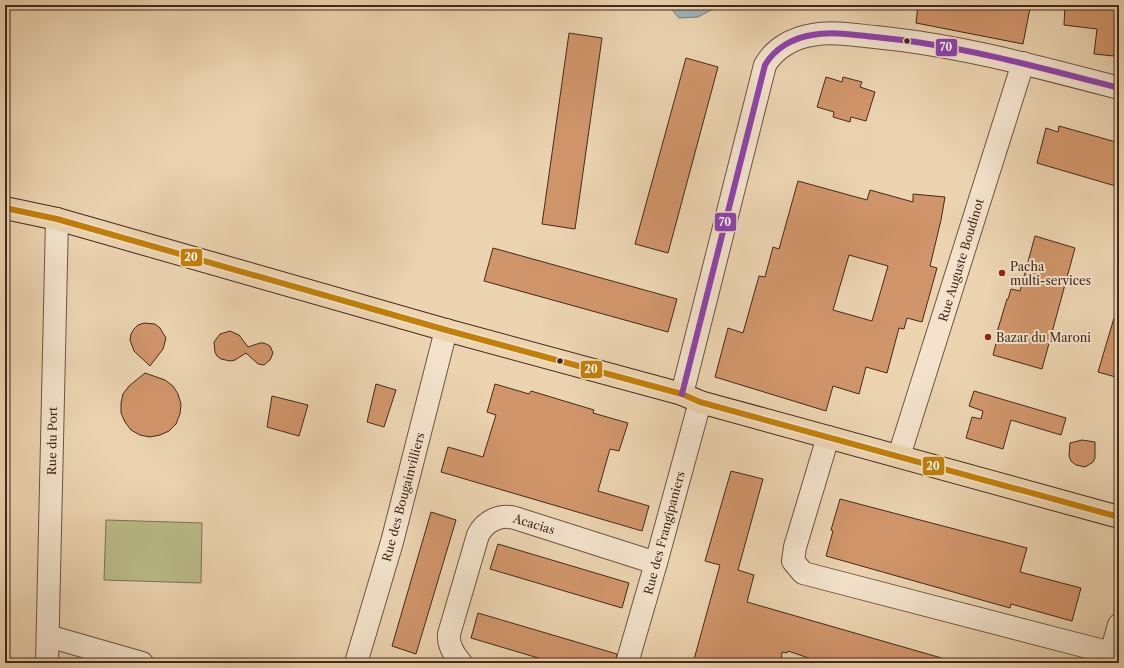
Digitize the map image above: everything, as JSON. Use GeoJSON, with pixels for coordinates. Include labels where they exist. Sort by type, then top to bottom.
{"type":"FeatureCollection","features":[{"type":"Feature","properties":{"kind":"main road"},"geometry":{"type":"LineString","coordinates":[[5,208],[57,219],[446,330],[1119,518]]}},
{"type":"Feature","properties":{"kind":"street","name":"Rue des Frangipaniers"},"geometry":{"type":"LineString","coordinates":[[627,663],[656,563],[765,65],[774,53],[787,44],[800,38],[825,33],[889,38],[944,46],[1022,63]]}},
{"type":"Feature","properties":{"kind":"street"},"geometry":{"type":"LineString","coordinates":[[1022,63],[1119,88]]}},
{"type":"Feature","properties":{"kind":"street","name":"Rue Auguste Boudinot"},"geometry":{"type":"LineString","coordinates":[[899,456],[1022,63]]}},
{"type":"Feature","properties":{"kind":"street","name":"Rue du Port"},"geometry":{"type":"LineString","coordinates":[[47,663],[57,219]]}},
{"type":"Feature","properties":{"kind":"street","name":"Rue des Bougainvilliers"},"geometry":{"type":"LineString","coordinates":[[356,663],[392,542],[446,330]]}},
{"type":"Feature","properties":{"kind":"street"},"geometry":{"type":"LineString","coordinates":[[828,437],[795,547],[793,561],[803,573],[1110,658],[1119,625]]}},
{"type":"Feature","properties":{"kind":"street","name":"Acacias"},"geometry":{"type":"LineString","coordinates":[[461,663],[455,656],[450,646],[449,634],[478,535],[480,530],[492,521],[504,516],[515,518],[656,563]]}},
{"type":"Feature","properties":{"kind":"street"},"geometry":{"type":"LineString","coordinates":[[48,636],[142,663]]}},
{"type":"Feature","properties":{"kind":"green space"},"geometry":{"type":"Polygon","coordinates":[[[106,520],[202,523],[201,583],[104,580],[106,520]]]}},
{"type":"Feature","properties":{"kind":"water"},"geometry":{"type":"Polygon","coordinates":[[[668,5],[741,5],[711,10],[698,17],[679,18],[668,5]]]}},
{"type":"Feature","properties":{"kind":"building"},"geometry":{"type":"Polygon","coordinates":[[[918,5],[1016,5],[1030,8],[1023,44],[916,23],[918,5]]]}},
{"type":"Feature","properties":{"kind":"building"},"geometry":{"type":"Polygon","coordinates":[[[1065,5],[1119,5],[1114,56],[1094,54],[1097,29],[1064,25],[1065,5]]]}},
{"type":"Feature","properties":{"kind":"building"},"geometry":{"type":"Polygon","coordinates":[[[569,33],[602,38],[575,229],[542,224],[569,33]]]}},
{"type":"Feature","properties":{"kind":"building"},"geometry":{"type":"Polygon","coordinates":[[[686,58],[718,67],[668,253],[635,244],[686,58]]]}},
{"type":"Feature","properties":{"kind":"building"},"geometry":{"type":"Polygon","coordinates":[[[826,77],[842,82],[843,77],[862,82],[860,87],[875,92],[866,121],[851,117],[850,122],[833,117],[834,112],[817,107],[826,77]]]}},
{"type":"Feature","properties":{"kind":"building"},"geometry":{"type":"Polygon","coordinates":[[[1059,126],[1116,142],[1115,148],[1119,149],[1119,187],[1037,163],[1046,128],[1058,132],[1059,126]]]}},
{"type":"Feature","properties":{"kind":"building"},"geometry":{"type":"Polygon","coordinates":[[[798,181],[867,200],[870,190],[913,202],[913,194],[945,197],[930,266],[937,268],[922,322],[907,318],[904,329],[899,328],[887,373],[866,367],[859,394],[833,386],[826,411],[715,377],[728,328],[743,333],[759,276],[765,277],[773,247],[779,249],[798,181]],[[849,255],[833,310],[872,321],[888,266],[849,255]]]}},
{"type":"Feature","properties":{"kind":"building"},"geometry":{"type":"Polygon","coordinates":[[[1035,236],[1075,248],[1042,369],[993,355],[999,332],[997,332],[1007,299],[1011,289],[1020,291],[1035,236]]]}},
{"type":"Feature","properties":{"kind":"building"},"geometry":{"type":"Polygon","coordinates":[[[493,248],[677,299],[668,332],[484,281],[493,248]]]}},
{"type":"Feature","properties":{"kind":"building"},"geometry":{"type":"Polygon","coordinates":[[[1114,318],[1119,319],[1119,378],[1098,372],[1114,318]]]}},
{"type":"Feature","properties":{"kind":"building"},"geometry":{"type":"Polygon","coordinates":[[[144,323],[155,324],[160,328],[166,338],[163,349],[150,366],[134,351],[130,340],[134,329],[138,325],[144,323]]]}},
{"type":"Feature","properties":{"kind":"building"},"geometry":{"type":"Polygon","coordinates":[[[230,331],[239,335],[248,347],[260,343],[270,346],[273,353],[270,360],[264,365],[258,364],[246,353],[235,360],[230,361],[221,359],[215,352],[214,342],[220,334],[230,331]]]}},
{"type":"Feature","properties":{"kind":"building"},"geometry":{"type":"Polygon","coordinates":[[[145,373],[165,380],[173,386],[178,394],[181,404],[180,414],[176,424],[169,431],[150,437],[140,435],[131,430],[121,413],[123,394],[129,386],[145,373]]]}},
{"type":"Feature","properties":{"kind":"building"},"geometry":{"type":"Polygon","coordinates":[[[376,384],[396,390],[384,427],[367,422],[376,384]]]}},
{"type":"Feature","properties":{"kind":"building"},"geometry":{"type":"Polygon","coordinates":[[[495,384],[529,394],[531,391],[594,410],[593,413],[628,423],[619,451],[610,449],[598,491],[649,506],[642,531],[441,472],[448,447],[483,457],[496,415],[487,412],[495,384]]]}},
{"type":"Feature","properties":{"kind":"building"},"geometry":{"type":"Polygon","coordinates":[[[974,391],[1066,418],[1061,435],[1011,420],[1003,449],[966,438],[972,417],[981,419],[983,411],[969,406],[974,391]]]}},
{"type":"Feature","properties":{"kind":"building"},"geometry":{"type":"Polygon","coordinates":[[[272,396],[308,405],[299,436],[267,427],[272,396]]]}},
{"type":"Feature","properties":{"kind":"building"},"geometry":{"type":"Polygon","coordinates":[[[1082,440],[1095,442],[1095,458],[1093,462],[1085,467],[1076,465],[1071,461],[1069,456],[1070,443],[1082,440]]]}},
{"type":"Feature","properties":{"kind":"building"},"geometry":{"type":"Polygon","coordinates":[[[731,471],[763,479],[738,570],[754,575],[747,602],[945,659],[944,663],[823,663],[788,651],[787,653],[782,652],[781,663],[693,663],[720,565],[705,561],[731,471]]]}},
{"type":"Feature","properties":{"kind":"building"},"geometry":{"type":"Polygon","coordinates":[[[840,499],[1027,548],[1020,572],[1081,588],[1072,621],[1011,604],[1010,608],[826,556],[833,531],[831,530],[840,499]]]}},
{"type":"Feature","properties":{"kind":"building"},"geometry":{"type":"Polygon","coordinates":[[[431,512],[456,520],[416,654],[392,646],[431,512]]]}},
{"type":"Feature","properties":{"kind":"building"},"geometry":{"type":"Polygon","coordinates":[[[498,544],[629,583],[622,608],[490,569],[498,544]]]}},
{"type":"Feature","properties":{"kind":"building"},"geometry":{"type":"Polygon","coordinates":[[[478,613],[617,654],[615,663],[555,663],[471,638],[478,613]]]}},
{"type":"Feature","properties":{"kind":"transit line","name":"70"},"geometry":{"type":"LineString","coordinates":[[682,394],[765,65],[779,49],[791,41],[805,36],[827,33],[875,37],[937,45],[968,51],[1119,88]]}},
{"type":"Feature","properties":{"kind":"transit line","name":"20"},"geometry":{"type":"LineString","coordinates":[[5,208],[57,219],[446,330],[682,394],[700,402],[1119,517]]}},
{"type":"Feature","properties":{"kind":"place","name":"Pacha multi-services"},"geometry":{"type":"Point","coordinates":[1002,273]}},
{"type":"Feature","properties":{"kind":"place","name":"Bazar du Maroni"},"geometry":{"type":"Point","coordinates":[988,337]}}]}
